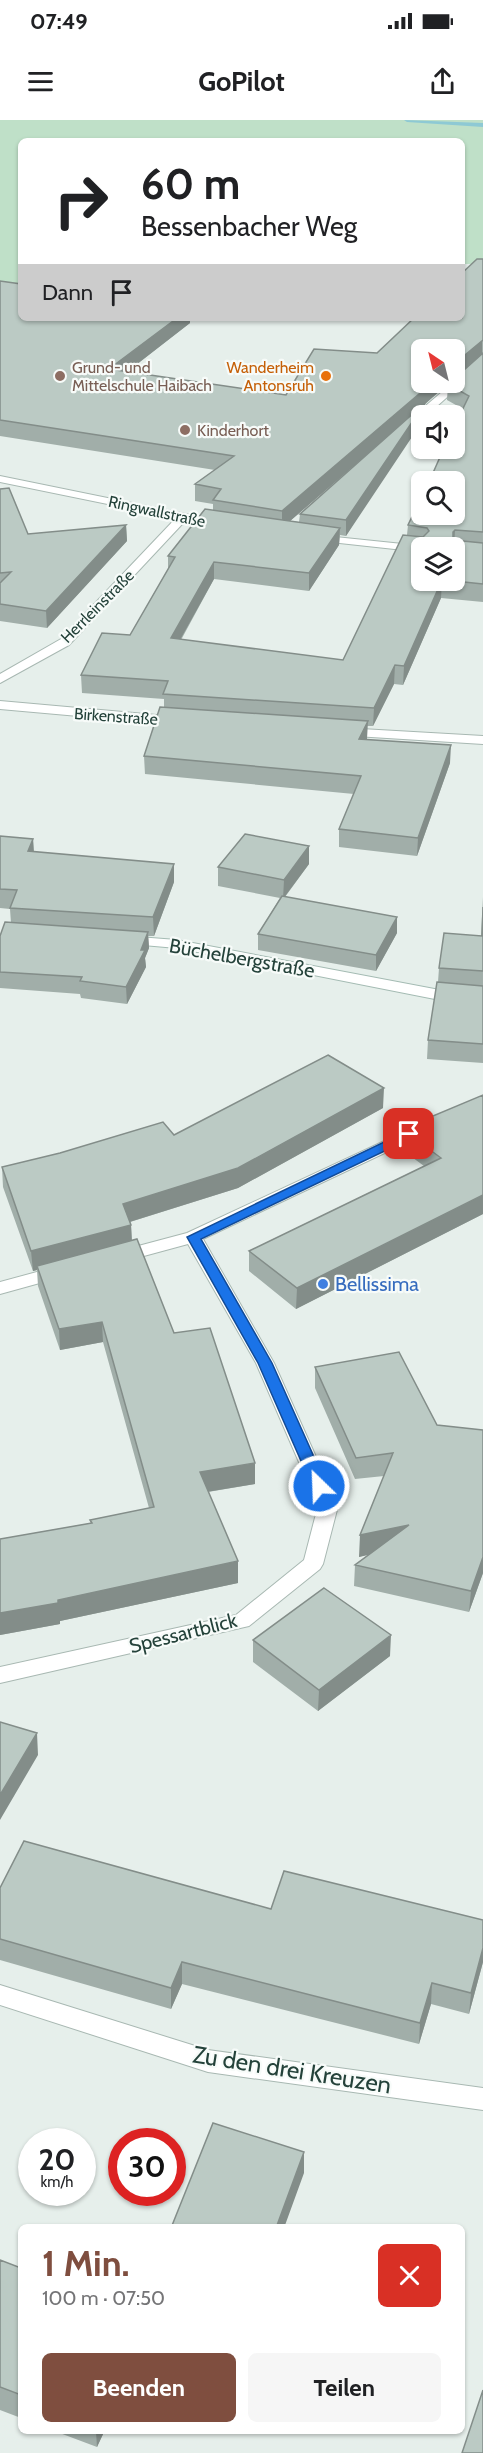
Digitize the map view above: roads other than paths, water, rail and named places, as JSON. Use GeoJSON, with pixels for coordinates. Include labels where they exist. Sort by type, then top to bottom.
{"type":"FeatureCollection","features":[{"type":"Feature","properties":{"kind":"street"},"geometry":{"type":"LineString","coordinates":[[402,432],[483,360]]}},
{"type":"Feature","properties":{"kind":"street","name":"Ringwallstraße"},"geometry":{"type":"LineString","coordinates":[[0,479],[228,525]]}},
{"type":"Feature","properties":{"kind":"street","name":"Herrleinstraße"},"geometry":{"type":"LineString","coordinates":[[0,679],[65,642],[183,517]]}},
{"type":"Feature","properties":{"kind":"street"},"geometry":{"type":"LineString","coordinates":[[308,537],[411,548]]}},
{"type":"Feature","properties":{"kind":"street","name":"Birkenstraße"},"geometry":{"type":"LineString","coordinates":[[0,705],[196,722]]}},
{"type":"Feature","properties":{"kind":"street"},"geometry":{"type":"LineString","coordinates":[[334,731],[483,740]]}},
{"type":"Feature","properties":{"kind":"street","name":"Büchelbergstraße"},"geometry":{"type":"LineString","coordinates":[[106,939],[177,944],[445,996],[483,998]]}},
{"type":"Feature","properties":{"kind":"street"},"geometry":{"type":"LineString","coordinates":[[106,1260],[193,1237],[439,1120]]}},
{"type":"Feature","properties":{"kind":"street","name":"Spessartblick"},"geometry":{"type":"LineString","coordinates":[[0,1675],[242,1621],[313,1564],[328,1506],[265,1363],[193,1237]]}},
{"type":"Feature","properties":{"kind":"street"},"geometry":{"type":"LineString","coordinates":[[0,1288],[73,1269]]}},
{"type":"Feature","properties":{"kind":"street","name":"Zu den drei Kreuzen"},"geometry":{"type":"LineString","coordinates":[[0,1995],[208,2061],[483,2099]]}},
{"type":"Feature","properties":{"kind":"waterway"},"geometry":{"type":"LineString","coordinates":[[407,120],[483,125]]}},
{"type":"Feature","properties":{"kind":"place","name":"Grund- und Mittelschule Haibach"},"geometry":{"type":"Point","coordinates":[60,376]}},
{"type":"Feature","properties":{"kind":"place","name":"Wanderheim Antonsruh"},"geometry":{"type":"Point","coordinates":[326,376]}},
{"type":"Feature","properties":{"kind":"place","name":"Kinderhort"},"geometry":{"type":"Point","coordinates":[185,430]}},
{"type":"Feature","properties":{"kind":"place","name":"Bellissima"},"geometry":{"type":"Point","coordinates":[323,1284]}}]}
